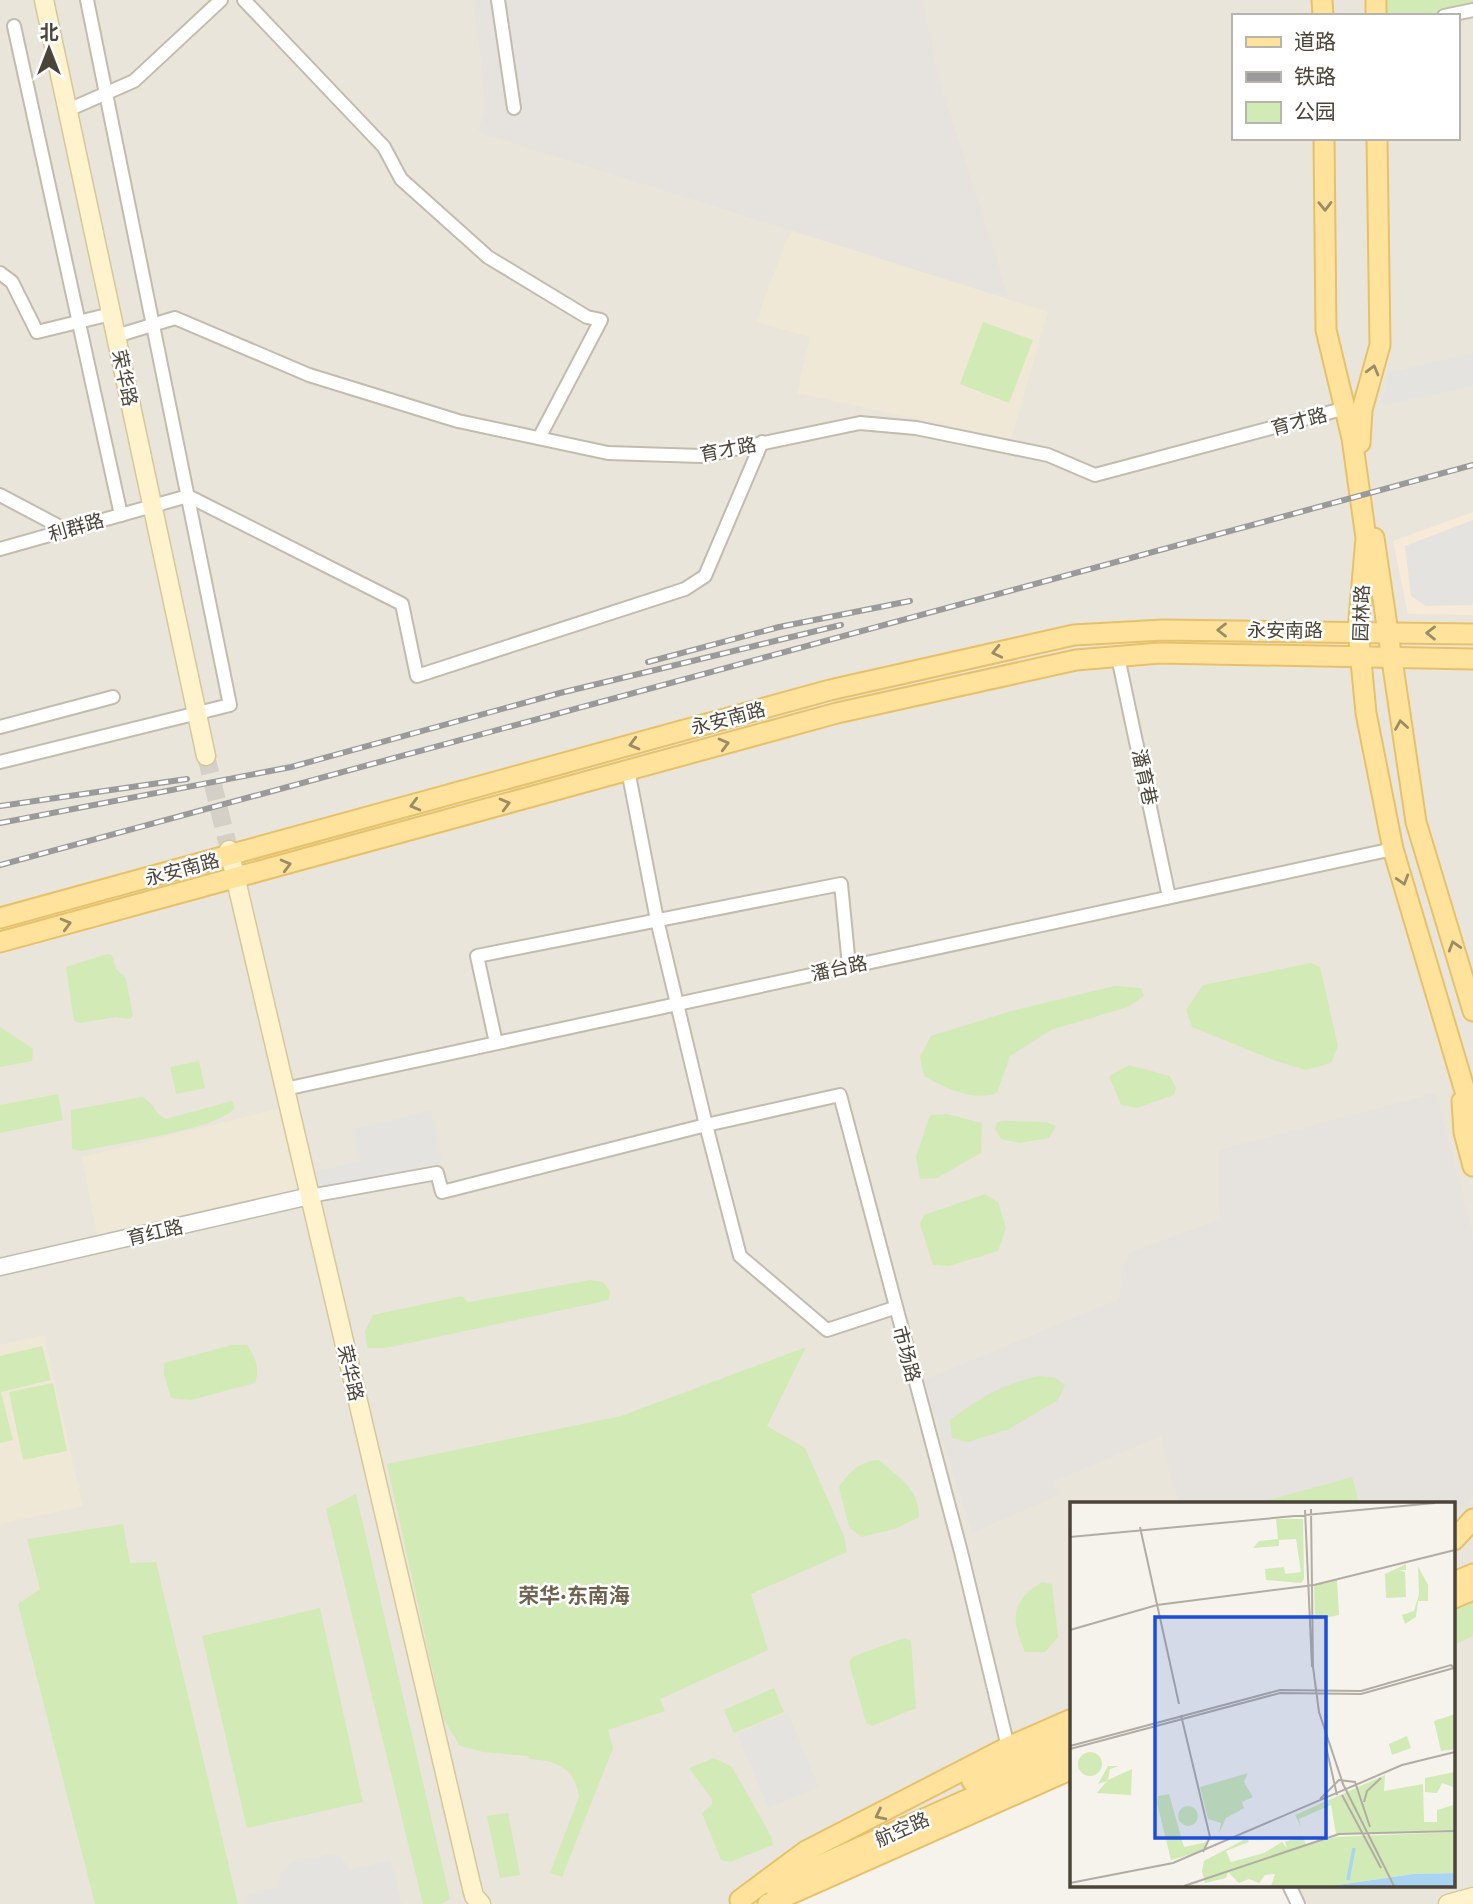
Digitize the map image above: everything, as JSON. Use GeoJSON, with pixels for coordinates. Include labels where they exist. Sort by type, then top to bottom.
{"type":"FeatureCollection","features":[{"type":"Feature","properties":{"kind":"main road","name":"荣华路"},"geometry":{"type":"LineString","coordinates":[[44,0],[206,756]]}},
{"type":"Feature","properties":{"kind":"main road","name":"园林路"},"geometry":{"type":"LineString","coordinates":[[1324,140],[1326,330],[1346,408],[1366,538],[1358,630],[1366,713],[1393,849],[1473,1118]]}},
{"type":"Feature","properties":{"kind":"main road","name":"园林路"},"geometry":{"type":"LineString","coordinates":[[1377,140],[1380,345],[1363,410],[1359,437],[1416,822],[1473,1011]]}},
{"type":"Feature","properties":{"kind":"main road","name":"永安南路"},"geometry":{"type":"LineString","coordinates":[[0,918],[830,690],[1074,635],[1163,630],[1358,630],[1473,634]]}},
{"type":"Feature","properties":{"kind":"main road","name":"永安南路"},"geometry":{"type":"LineString","coordinates":[[0,942],[837,713],[1076,660],[1160,653],[1473,659]]}},
{"type":"Feature","properties":{"kind":"main road","name":"荣华路"},"geometry":{"type":"LineString","coordinates":[[230,853],[476,1902]]}},
{"type":"Feature","properties":{"kind":"main road","name":"园林路"},"geometry":{"type":"LineString","coordinates":[[1461,1079],[1464,1132],[1473,1166]]}},
{"type":"Feature","properties":{"kind":"main road"},"geometry":{"type":"LineString","coordinates":[[1456,1538],[1473,1519]]}},
{"type":"Feature","properties":{"kind":"main road"},"geometry":{"type":"LineString","coordinates":[[1456,1566],[1473,1560]]}},
{"type":"Feature","properties":{"kind":"main road"},"geometry":{"type":"LineString","coordinates":[[1456,1581],[1473,1574]]}},
{"type":"Feature","properties":{"kind":"main road"},"geometry":{"type":"LineString","coordinates":[[1456,1597],[1473,1590]]}},
{"type":"Feature","properties":{"kind":"main road"},"geometry":{"type":"LineString","coordinates":[[736,1902],[806,1851],[1008,1747],[1070,1719]]}},
{"type":"Feature","properties":{"kind":"main road"},"geometry":{"type":"LineString","coordinates":[[860,1848],[946,1793],[1070,1735]]}},
{"type":"Feature","properties":{"kind":"main road","name":"航空路"},"geometry":{"type":"LineString","coordinates":[[736,1902],[1070,1753]]}},
{"type":"Feature","properties":{"kind":"main road","name":"航空路"},"geometry":{"type":"LineString","coordinates":[[768,1904],[1070,1770]]}},
{"type":"Feature","properties":{"kind":"main road"},"geometry":{"type":"LineString","coordinates":[[1448,1904],[1473,1897]]}},
{"type":"Feature","properties":{"kind":"street"},"geometry":{"type":"LineString","coordinates":[[0,762],[230,705],[87,0]]}},
{"type":"Feature","properties":{"kind":"street"},"geometry":{"type":"LineString","coordinates":[[68,110],[134,81],[221,0]]}},
{"type":"Feature","properties":{"kind":"street"},"geometry":{"type":"LineString","coordinates":[[244,0],[384,147],[401,178],[488,257],[587,317],[601,320],[538,438]]}},
{"type":"Feature","properties":{"kind":"street"},"geometry":{"type":"LineString","coordinates":[[498,0],[514,108]]}},
{"type":"Feature","properties":{"kind":"street"},"geometry":{"type":"LineString","coordinates":[[1454,14],[1473,10]]}},
{"type":"Feature","properties":{"kind":"street"},"geometry":{"type":"LineString","coordinates":[[14,26],[121,515]]}},
{"type":"Feature","properties":{"kind":"street"},"geometry":{"type":"LineString","coordinates":[[0,273],[12,282],[37,331],[111,314]]}},
{"type":"Feature","properties":{"kind":"street","name":"育才路"},"geometry":{"type":"LineString","coordinates":[[116,336],[175,318],[309,375],[458,421],[608,453],[701,456],[860,423],[916,428],[1048,455],[1096,475],[1346,408]]}},
{"type":"Feature","properties":{"kind":"street"},"geometry":{"type":"LineString","coordinates":[[188,496],[402,604],[416,676],[685,589],[705,576],[762,442]]}},
{"type":"Feature","properties":{"kind":"street"},"geometry":{"type":"LineString","coordinates":[[0,495],[66,530]]}},
{"type":"Feature","properties":{"kind":"street","name":"利群路"},"geometry":{"type":"LineString","coordinates":[[0,549],[188,496]]}},
{"type":"Feature","properties":{"kind":"street","name":"潘育巷"},"geometry":{"type":"LineString","coordinates":[[1118,657],[1169,897]]}},
{"type":"Feature","properties":{"kind":"street"},"geometry":{"type":"LineString","coordinates":[[0,727],[113,697]]}},
{"type":"Feature","properties":{"kind":"street"},"geometry":{"type":"LineString","coordinates":[[628,770],[676,1004],[740,1256],[827,1330],[894,1308]]}},
{"type":"Feature","properties":{"kind":"street","name":"潘台路"},"geometry":{"type":"LineString","coordinates":[[285,1089],[1393,849]]}},
{"type":"Feature","properties":{"kind":"street"},"geometry":{"type":"LineString","coordinates":[[496,1043],[477,956],[841,884],[849,966]]}},
{"type":"Feature","properties":{"kind":"street","name":"市场路"},"geometry":{"type":"LineString","coordinates":[[706,1125],[840,1095],[894,1308],[961,1552],[1008,1747]]}},
{"type":"Feature","properties":{"kind":"street"},"geometry":{"type":"LineString","coordinates":[[310,1196],[437,1173],[442,1192],[706,1125]]}},
{"type":"Feature","properties":{"kind":"street","name":"育红路"},"geometry":{"type":"LineString","coordinates":[[0,1268],[310,1196]]}},
{"type":"Feature","properties":{"kind":"street"},"geometry":{"type":"LineString","coordinates":[[1289,1886],[1298,1904]]}},
{"type":"Feature","properties":{"kind":"shaded area"},"geometry":{"type":"Polygon","coordinates":[[[0,0],[1473,0],[1473,1900],[1459,1904],[1298,1904],[1289,1886],[1456,1886],[1456,1502],[1070,1502],[1070,1770],[768,1904],[0,1904],[0,0]]]}},
{"type":"Feature","properties":{"kind":"shaded area"},"geometry":{"type":"Polygon","coordinates":[[[474,0],[922,0],[940,81],[1009,299],[478,132],[486,107],[474,0]]]}},
{"type":"Feature","properties":{"kind":"shaded area"},"geometry":{"type":"Polygon","coordinates":[[[793,231],[1048,312],[1011,439],[797,393],[810,337],[756,322],[786,241],[793,231]]]}},
{"type":"Feature","properties":{"kind":"shaded area"},"geometry":{"type":"Polygon","coordinates":[[[1473,353],[1473,386],[1382,406],[1387,373],[1473,353]]]}},
{"type":"Feature","properties":{"kind":"shaded area"},"geometry":{"type":"Polygon","coordinates":[[[1473,512],[1473,615],[1408,614],[1393,541],[1473,512]]]}},
{"type":"Feature","properties":{"kind":"shaded area"},"geometry":{"type":"Polygon","coordinates":[[[1473,520],[1473,605],[1426,606],[1411,596],[1405,546],[1473,520]]]}},
{"type":"Feature","properties":{"kind":"shaded area"},"geometry":{"type":"Polygon","coordinates":[[[1436,1093],[1473,1236],[1473,1493],[1467,1505],[1456,1513],[1456,1502],[1179,1502],[1161,1436],[1054,1481],[1059,1495],[972,1533],[924,1380],[1119,1299],[1123,1264],[1131,1252],[1220,1219],[1219,1150],[1436,1093]]]}},
{"type":"Feature","properties":{"kind":"shaded area"},"geometry":{"type":"Polygon","coordinates":[[[289,1106],[310,1196],[99,1245],[82,1157],[289,1106]]]}},
{"type":"Feature","properties":{"kind":"shaded area"},"geometry":{"type":"Polygon","coordinates":[[[431,1110],[442,1163],[308,1189],[305,1174],[360,1161],[354,1129],[431,1110]]]}},
{"type":"Feature","properties":{"kind":"shaded area"},"geometry":{"type":"Polygon","coordinates":[[[44,1335],[83,1506],[0,1524],[0,1345],[44,1335]]]}},
{"type":"Feature","properties":{"kind":"shaded area"},"geometry":{"type":"Polygon","coordinates":[[[788,1713],[819,1787],[768,1808],[737,1734],[788,1713]]]}},
{"type":"Feature","properties":{"kind":"shaded area"},"geometry":{"type":"Polygon","coordinates":[[[329,1854],[341,1856],[350,1870],[391,1860],[402,1904],[248,1904],[246,1895],[279,1887],[280,1873],[292,1862],[329,1854]]]}},
{"type":"Feature","properties":{"kind":"green space"},"geometry":{"type":"Polygon","coordinates":[[[1376,0],[1473,0],[1473,10],[1454,14],[1376,14],[1376,0]]]}},
{"type":"Feature","properties":{"kind":"green space"},"geometry":{"type":"Polygon","coordinates":[[[983,322],[1033,340],[1009,403],[960,384],[983,322]]]}},
{"type":"Feature","properties":{"kind":"green space"},"geometry":{"type":"Polygon","coordinates":[[[107,954],[112,955],[116,969],[126,978],[133,1016],[130,1019],[116,1017],[80,1023],[74,1021],[66,967],[107,954]]]}},
{"type":"Feature","properties":{"kind":"green space"},"geometry":{"type":"Polygon","coordinates":[[[1311,963],[1320,967],[1338,1046],[1331,1063],[1306,1070],[1276,1061],[1192,1027],[1186,1010],[1203,985],[1311,963]]]}},
{"type":"Feature","properties":{"kind":"green space"},"geometry":{"type":"Polygon","coordinates":[[[1115,986],[1141,988],[1144,996],[1128,1007],[1051,1030],[1010,1056],[997,1093],[968,1095],[924,1076],[920,1057],[931,1036],[1011,1011],[1115,986]]]}},
{"type":"Feature","properties":{"kind":"green space"},"geometry":{"type":"Polygon","coordinates":[[[0,1027],[33,1049],[32,1061],[0,1067],[0,1027]]]}},
{"type":"Feature","properties":{"kind":"green space"},"geometry":{"type":"Polygon","coordinates":[[[199,1061],[205,1088],[176,1094],[170,1067],[199,1061]]]}},
{"type":"Feature","properties":{"kind":"green space"},"geometry":{"type":"Polygon","coordinates":[[[1129,1065],[1170,1076],[1176,1088],[1174,1095],[1137,1108],[1121,1105],[1109,1076],[1129,1065]]]}},
{"type":"Feature","properties":{"kind":"green space"},"geometry":{"type":"Polygon","coordinates":[[[58,1094],[63,1120],[0,1133],[0,1105],[58,1094]]]}},
{"type":"Feature","properties":{"kind":"green space"},"geometry":{"type":"Polygon","coordinates":[[[142,1097],[166,1119],[232,1101],[235,1108],[208,1123],[164,1135],[82,1151],[72,1149],[71,1110],[142,1097]]]}},
{"type":"Feature","properties":{"kind":"green space"},"geometry":{"type":"Polygon","coordinates":[[[947,1114],[982,1123],[981,1153],[937,1178],[920,1179],[916,1157],[930,1115],[947,1114]]]}},
{"type":"Feature","properties":{"kind":"green space"},"geometry":{"type":"Polygon","coordinates":[[[997,1122],[1046,1122],[1056,1126],[1049,1138],[1019,1143],[1001,1139],[995,1129],[997,1122]]]}},
{"type":"Feature","properties":{"kind":"green space"},"geometry":{"type":"Polygon","coordinates":[[[985,1194],[998,1202],[1006,1228],[998,1251],[949,1266],[933,1265],[920,1224],[924,1215],[985,1194]]]}},
{"type":"Feature","properties":{"kind":"green space"},"geometry":{"type":"Polygon","coordinates":[[[590,1280],[603,1282],[610,1291],[609,1300],[386,1348],[367,1348],[365,1331],[373,1315],[462,1296],[468,1302],[590,1280]]]}},
{"type":"Feature","properties":{"kind":"green space"},"geometry":{"type":"Polygon","coordinates":[[[232,1345],[247,1345],[257,1368],[255,1383],[191,1400],[171,1398],[164,1374],[164,1363],[232,1345]]]}},
{"type":"Feature","properties":{"kind":"green space"},"geometry":{"type":"Polygon","coordinates":[[[42,1346],[51,1380],[1,1392],[13,1440],[0,1443],[0,1356],[42,1346]]]}},
{"type":"Feature","properties":{"kind":"green space"},"geometry":{"type":"Polygon","coordinates":[[[806,1347],[767,1426],[805,1448],[844,1536],[847,1552],[751,1594],[768,1650],[660,1699],[665,1711],[608,1730],[613,1748],[562,1877],[550,1873],[579,1797],[577,1787],[569,1773],[556,1764],[530,1759],[528,1756],[483,1752],[460,1746],[443,1718],[387,1464],[621,1416],[806,1347]]]}},
{"type":"Feature","properties":{"kind":"green space"},"geometry":{"type":"Polygon","coordinates":[[[1040,1376],[1056,1378],[1065,1385],[1058,1400],[1007,1430],[967,1442],[952,1438],[950,1420],[961,1412],[1003,1387],[1040,1376]]]}},
{"type":"Feature","properties":{"kind":"green space"},"geometry":{"type":"Polygon","coordinates":[[[53,1383],[67,1451],[23,1460],[9,1392],[53,1383]]]}},
{"type":"Feature","properties":{"kind":"green space"},"geometry":{"type":"Polygon","coordinates":[[[879,1460],[912,1491],[919,1517],[895,1529],[861,1537],[849,1527],[839,1487],[856,1468],[866,1462],[879,1460]]]}},
{"type":"Feature","properties":{"kind":"green space"},"geometry":{"type":"Polygon","coordinates":[[[1352,1477],[1359,1502],[1262,1502],[1352,1477]]]}},
{"type":"Feature","properties":{"kind":"green space"},"geometry":{"type":"Polygon","coordinates":[[[356,1494],[450,1899],[441,1904],[423,1904],[326,1509],[356,1494]]]}},
{"type":"Feature","properties":{"kind":"green space"},"geometry":{"type":"Polygon","coordinates":[[[123,1524],[130,1563],[156,1562],[238,1904],[95,1904],[18,1604],[40,1589],[27,1539],[123,1524]]]}},
{"type":"Feature","properties":{"kind":"green space"},"geometry":{"type":"Polygon","coordinates":[[[1042,1582],[1052,1584],[1058,1637],[1045,1652],[1025,1652],[1017,1630],[1016,1612],[1024,1596],[1042,1582]]]}},
{"type":"Feature","properties":{"kind":"green space"},"geometry":{"type":"Polygon","coordinates":[[[1473,1590],[1473,1636],[1456,1644],[1456,1598],[1473,1590]]]}},
{"type":"Feature","properties":{"kind":"green space"},"geometry":{"type":"Polygon","coordinates":[[[320,1608],[363,1802],[247,1828],[202,1636],[320,1608]]]}},
{"type":"Feature","properties":{"kind":"green space"},"geometry":{"type":"Polygon","coordinates":[[[904,1638],[911,1641],[916,1708],[872,1726],[866,1723],[849,1662],[854,1656],[904,1638]]]}},
{"type":"Feature","properties":{"kind":"green space"},"geometry":{"type":"Polygon","coordinates":[[[774,1688],[784,1712],[734,1733],[724,1710],[774,1688]]]}},
{"type":"Feature","properties":{"kind":"green space"},"geometry":{"type":"Polygon","coordinates":[[[714,1758],[732,1767],[771,1836],[773,1845],[730,1862],[721,1860],[702,1813],[712,1804],[712,1799],[689,1768],[714,1758]]]}},
{"type":"Feature","properties":{"kind":"green space"},"geometry":{"type":"Polygon","coordinates":[[[508,1813],[520,1875],[500,1878],[487,1816],[508,1813]]]}},
{"type":"Feature","properties":{"kind":"tunnel"},"geometry":{"type":"LineString","coordinates":[[206,756],[229,850]]}},
{"type":"Feature","properties":{"kind":"railway"},"geometry":{"type":"LineString","coordinates":[[0,865],[1473,465]]}},
{"type":"Feature","properties":{"kind":"railway"},"geometry":{"type":"LineString","coordinates":[[648,662],[779,627],[910,601]]}},
{"type":"Feature","properties":{"kind":"railway"},"geometry":{"type":"LineString","coordinates":[[0,823],[291,767],[560,693],[841,625]]}},
{"type":"Feature","properties":{"kind":"railway"},"geometry":{"type":"LineString","coordinates":[[0,806],[187,779]]}},
{"type":"Feature","properties":{"kind":"district","name":"荣华·东南海"},"geometry":{"type":"Point","coordinates":[574,1596]}}]}
